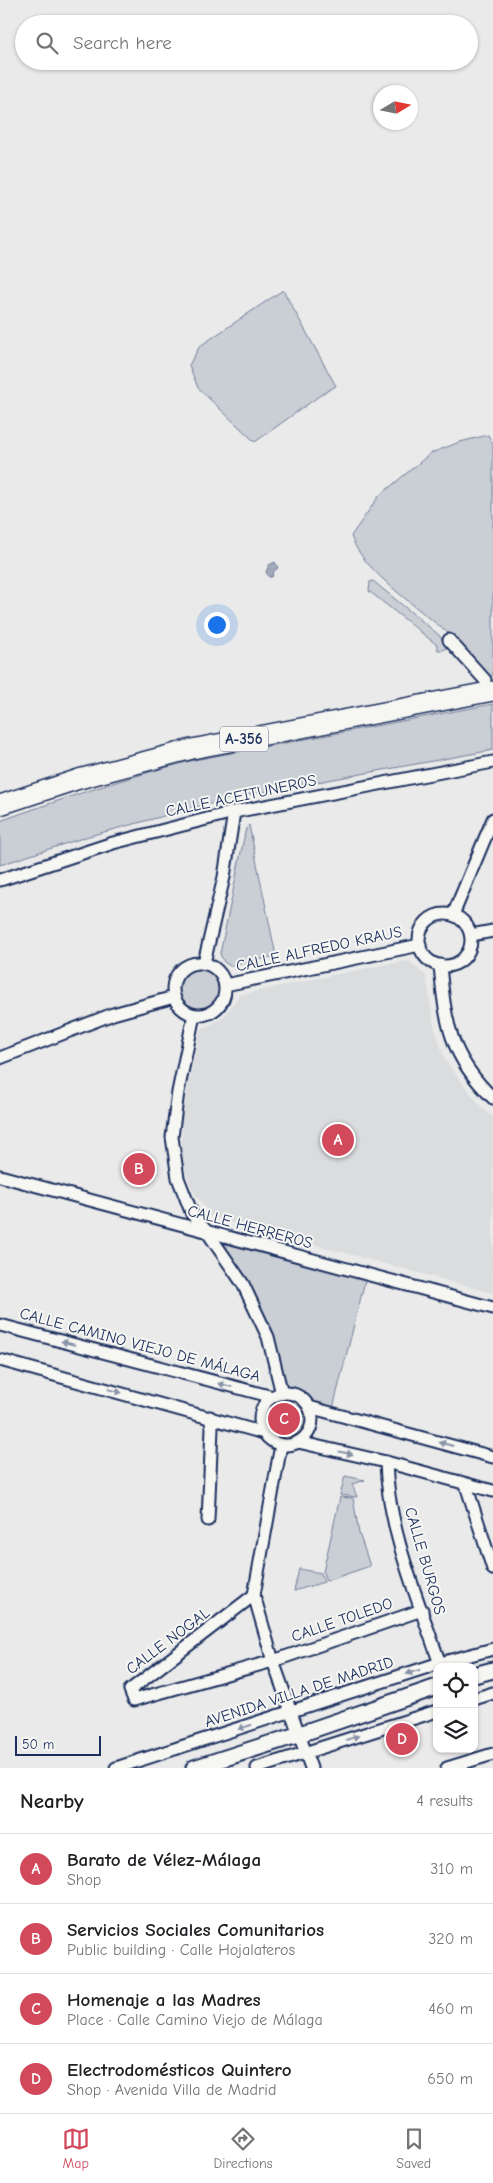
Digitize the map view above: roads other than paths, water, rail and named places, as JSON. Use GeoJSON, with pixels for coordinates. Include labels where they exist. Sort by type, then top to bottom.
{"type":"FeatureCollection","features":[{"type":"Feature","properties":{"kind":"main road","name":"A-356"},"geometry":{"type":"LineString","coordinates":[[0,805],[79,779],[192,749],[489,686]]}},
{"type":"Feature","properties":{"kind":"street"},"geometry":{"type":"LineString","coordinates":[[449,640],[489,686]]}},
{"type":"Feature","properties":{"kind":"street","name":"CALLE ACEITUNEROS"},"geometry":{"type":"LineString","coordinates":[[0,880],[113,842],[234,812],[493,762]]}},
{"type":"Feature","properties":{"kind":"street"},"geometry":{"type":"LineString","coordinates":[[204,963],[224,877],[234,812]]}},
{"type":"Feature","properties":{"kind":"street"},"geometry":{"type":"LineString","coordinates":[[453,915],[493,819]]}},
{"type":"Feature","properties":{"kind":"street"},"geometry":{"type":"LineString","coordinates":[[442,914],[453,915],[461,919],[467,926],[470,935],[470,945],[463,958],[450,965],[440,965],[431,961],[423,954],[420,945],[420,934],[424,924],[432,917],[442,914]]}},
{"type":"Feature","properties":{"kind":"street"},"geometry":{"type":"LineString","coordinates":[[470,935],[493,931]]}},
{"type":"Feature","properties":{"kind":"street","name":"CALLE ALFREDO KRAUS"},"geometry":{"type":"LineString","coordinates":[[225,985],[420,945]]}},
{"type":"Feature","properties":{"kind":"street"},"geometry":{"type":"LineString","coordinates":[[193,963],[204,963],[214,967],[221,975],[225,985],[224,995],[220,1004],[213,1011],[204,1015],[194,1015],[185,1012],[178,1006],[172,986],[176,976],[183,968],[193,963]]}},
{"type":"Feature","properties":{"kind":"street"},"geometry":{"type":"LineString","coordinates":[[440,965],[444,1012],[457,1053],[476,1082],[493,1098]]}},
{"type":"Feature","properties":{"kind":"street"},"geometry":{"type":"LineString","coordinates":[[0,1058],[113,1014],[174,997]]}},
{"type":"Feature","properties":{"kind":"street"},"geometry":{"type":"LineString","coordinates":[[194,1015],[178,1092],[172,1137],[178,1178],[192,1214],[208,1233],[243,1284],[268,1337],[277,1395]]}},
{"type":"Feature","properties":{"kind":"street","name":"CALLE HERREROS"},"geometry":{"type":"LineString","coordinates":[[0,1176],[493,1308]]}},
{"type":"Feature","properties":{"kind":"street","name":"CALLE CAMINO VIEJO DE MÁLAGA"},"geometry":{"type":"LineString","coordinates":[[0,1325],[277,1395]]}},
{"type":"Feature","properties":{"kind":"street"},"geometry":{"type":"LineString","coordinates":[[0,1360],[264,1433]]}},
{"type":"Feature","properties":{"kind":"street"},"geometry":{"type":"LineString","coordinates":[[292,1394],[302,1398],[309,1407],[312,1417],[311,1427],[306,1436],[298,1442],[290,1445],[281,1445],[271,1440],[264,1433],[260,1423],[261,1413],[265,1404],[277,1395],[292,1394]]}},
{"type":"Feature","properties":{"kind":"street"},"geometry":{"type":"LineString","coordinates":[[309,1407],[493,1457]]}},
{"type":"Feature","properties":{"kind":"street"},"geometry":{"type":"LineString","coordinates":[[208,1520],[212,1428],[210,1417]]}},
{"type":"Feature","properties":{"kind":"street"},"geometry":{"type":"LineString","coordinates":[[298,1442],[386,1462],[493,1491]]}},
{"type":"Feature","properties":{"kind":"street"},"geometry":{"type":"LineString","coordinates":[[281,1445],[254,1595],[274,1661],[311,1768]]}},
{"type":"Feature","properties":{"kind":"street","name":"CALLE BURGOS"},"geometry":{"type":"LineString","coordinates":[[386,1462],[387,1486],[404,1556],[439,1663]]}},
{"type":"Feature","properties":{"kind":"street"},"geometry":{"type":"LineString","coordinates":[[466,1485],[493,1569]]}},
{"type":"Feature","properties":{"kind":"street","name":"CALLE NOGAL"},"geometry":{"type":"LineString","coordinates":[[254,1595],[130,1690],[134,1700],[274,1661]]}},
{"type":"Feature","properties":{"kind":"street","name":"CALLE TOLEDO"},"geometry":{"type":"LineString","coordinates":[[274,1661],[422,1610]]}},
{"type":"Feature","properties":{"kind":"street","name":"AVENIDA VILLA DE MADRID"},"geometry":{"type":"LineString","coordinates":[[446,1663],[493,1648]]}},
{"type":"Feature","properties":{"kind":"street","name":"AVENIDA VILLA DE MADRID"},"geometry":{"type":"LineString","coordinates":[[116,1768],[433,1667]]}},
{"type":"Feature","properties":{"kind":"street"},"geometry":{"type":"LineString","coordinates":[[478,1674],[493,1670]]}},
{"type":"Feature","properties":{"kind":"street"},"geometry":{"type":"LineString","coordinates":[[194,1768],[433,1688]]}},
{"type":"Feature","properties":{"kind":"street"},"geometry":{"type":"LineString","coordinates":[[478,1698],[493,1693]]}},
{"type":"Feature","properties":{"kind":"street"},"geometry":{"type":"LineString","coordinates":[[257,1768],[433,1712]]}},
{"type":"Feature","properties":{"kind":"street"},"geometry":{"type":"LineString","coordinates":[[447,1768],[493,1754]]}},
{"type":"Feature","properties":{"kind":"water"},"geometry":{"type":"Polygon","coordinates":[[[275,562],[278,568],[274,571],[272,577],[269,577],[266,572],[269,565],[275,562]]]}},
{"type":"Feature","properties":{"kind":"place","name":"Barato de Vélez-Málaga"},"geometry":{"type":"Point","coordinates":[338,1140]}},
{"type":"Feature","properties":{"kind":"place","name":"Servicios Sociales Comunitarios"},"geometry":{"type":"Point","coordinates":[139,1169]}},
{"type":"Feature","properties":{"kind":"place","name":"Homenaje a las Madres"},"geometry":{"type":"Point","coordinates":[284,1419]}},
{"type":"Feature","properties":{"kind":"place","name":"Electrodomésticos Quintero"},"geometry":{"type":"Point","coordinates":[402,1739]}}]}
